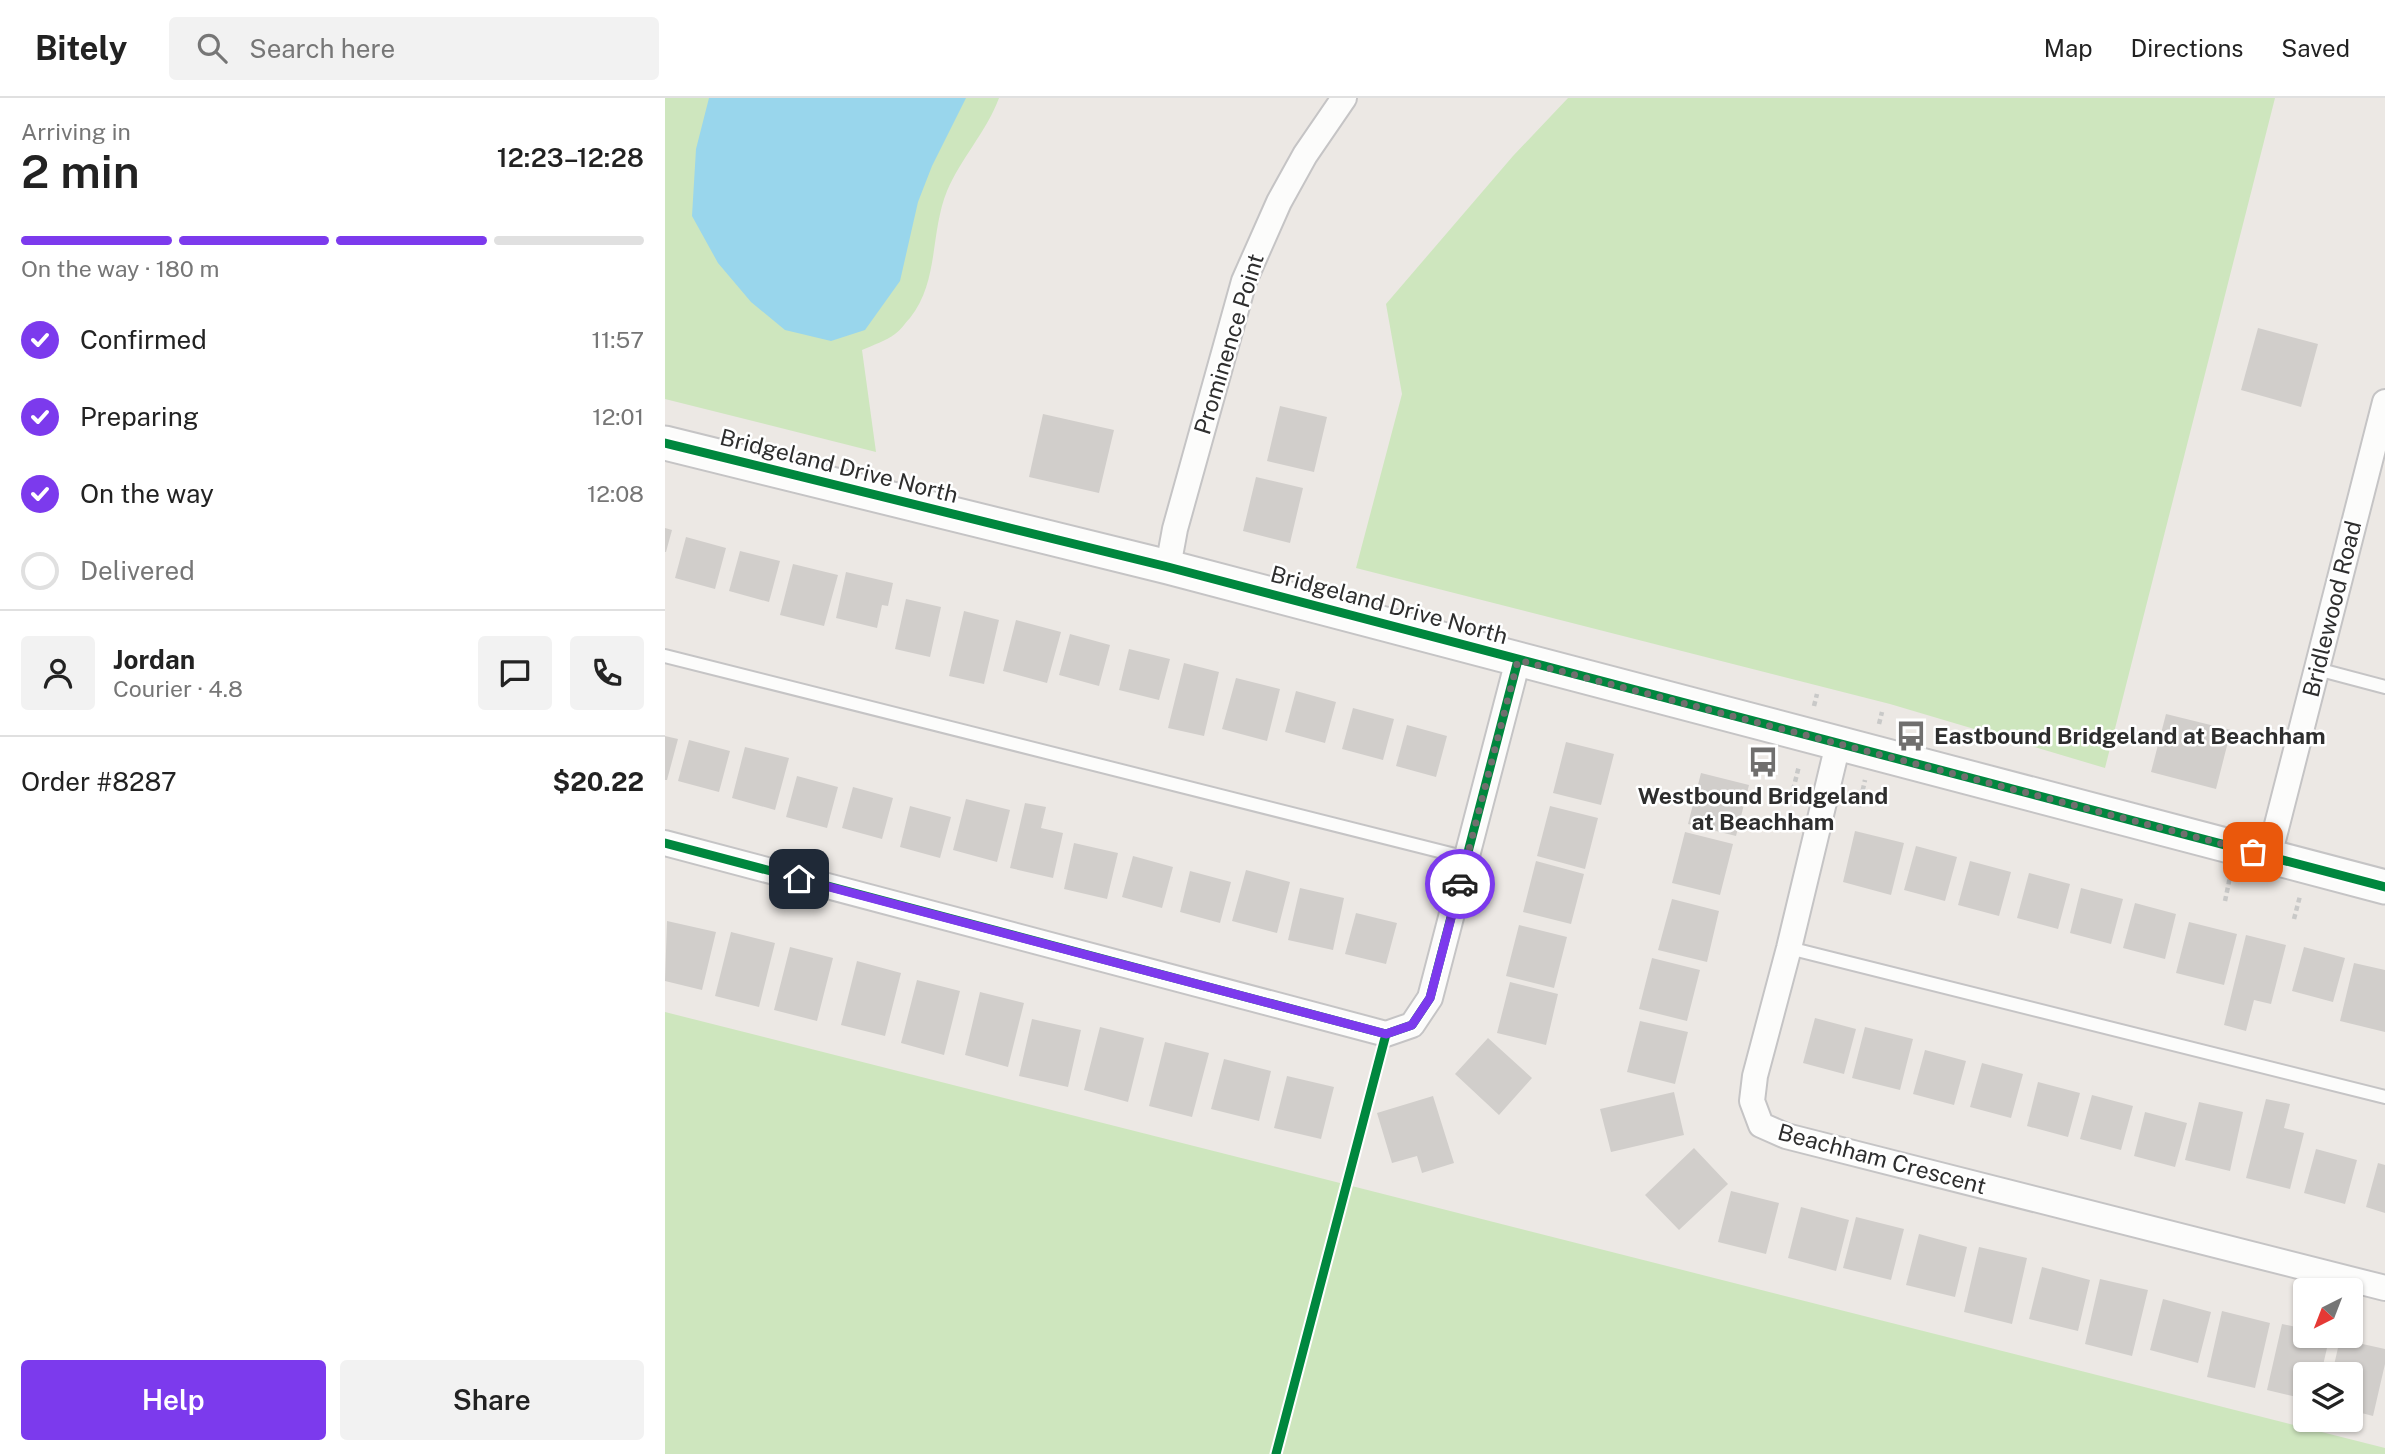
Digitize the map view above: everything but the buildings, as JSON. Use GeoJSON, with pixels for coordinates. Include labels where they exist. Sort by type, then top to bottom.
{"type":"FeatureCollection","features":[{"type":"Feature","properties":{"kind":"street","name":"Prominence Point"},"geometry":{"type":"LineString","coordinates":[[1168,567],[1175,530],[1244,281],[1279,202],[1305,155],[1344,98]]}},
{"type":"Feature","properties":{"kind":"street","name":"Bridlewood Road"},"geometry":{"type":"LineString","coordinates":[[2269,856],[2317,669],[2374,492],[2385,402]]}},
{"type":"Feature","properties":{"kind":"street","name":"Bridgeland Drive North"},"geometry":{"type":"LineString","coordinates":[[665,443],[1168,567],[2385,887]]}},
{"type":"Feature","properties":{"kind":"street"},"geometry":{"type":"LineString","coordinates":[[665,843],[1386,1034],[1412,1025],[1430,998],[1518,660]]}},
{"type":"Feature","properties":{"kind":"street","name":"Beachham Crescent"},"geometry":{"type":"LineString","coordinates":[[1838,744],[1755,1076],[1752,1101],[1762,1125],[1786,1136],[2385,1288]]}},
{"type":"Feature","properties":{"kind":"lane"},"geometry":{"type":"LineString","coordinates":[[665,656],[1467,858]]}},
{"type":"Feature","properties":{"kind":"lane"},"geometry":{"type":"LineString","coordinates":[[2317,669],[2385,687]]}},
{"type":"Feature","properties":{"kind":"lane"},"geometry":{"type":"LineString","coordinates":[[1789,948],[2385,1097]]}},
{"type":"Feature","properties":{"kind":"green space"},"geometry":{"type":"Polygon","coordinates":[[[665,98],[999,98],[988,122],[947,191],[938,223],[930,273],[919,304],[897,332],[862,350],[876,452],[665,399],[665,98]]]}},
{"type":"Feature","properties":{"kind":"green space"},"geometry":{"type":"Polygon","coordinates":[[[1568,98],[2275,98],[2105,768],[1890,704],[1356,568],[1402,394],[1386,304],[1513,156],[1568,98]]]}},
{"type":"Feature","properties":{"kind":"green space"},"geometry":{"type":"Polygon","coordinates":[[[665,1012],[2293,1425],[2293,1432],[2322,1432],[2385,1448],[2385,1454],[665,1454],[665,1012]]]}},
{"type":"Feature","properties":{"kind":"water"},"geometry":{"type":"Polygon","coordinates":[[[709,98],[966,98],[932,166],[918,202],[900,281],[865,330],[831,341],[785,330],[751,302],[718,263],[692,216],[696,149],[709,98]]]}},
{"type":"Feature","properties":{"kind":"cycle path"},"geometry":{"type":"LineString","coordinates":[[665,443],[1168,567],[2385,887]]}},
{"type":"Feature","properties":{"kind":"cycle path"},"geometry":{"type":"LineString","coordinates":[[665,843],[1386,1034],[1412,1025],[1430,998],[1518,660]]}},
{"type":"Feature","properties":{"kind":"cycle path"},"geometry":{"type":"LineString","coordinates":[[1276,1454],[1386,1034]]}},
{"type":"Feature","properties":{"kind":"way so far"},"geometry":{"type":"LineString","coordinates":[[1460,884],[1518,660],[2253,852]]}},
{"type":"Feature","properties":{"kind":"place","name":"Eastbound Bridgeland at Beachham"},"geometry":{"type":"Point","coordinates":[1911,736]}},
{"type":"Feature","properties":{"kind":"place","name":"Westbound Bridgeland at Beachham"},"geometry":{"type":"Point","coordinates":[1763,762]}},
{"type":"Feature","properties":{"kind":"route"},"geometry":{"type":"LineString","coordinates":[[799,879],[1386,1034],[1412,1025],[1430,998],[1460,884]]}}]}
